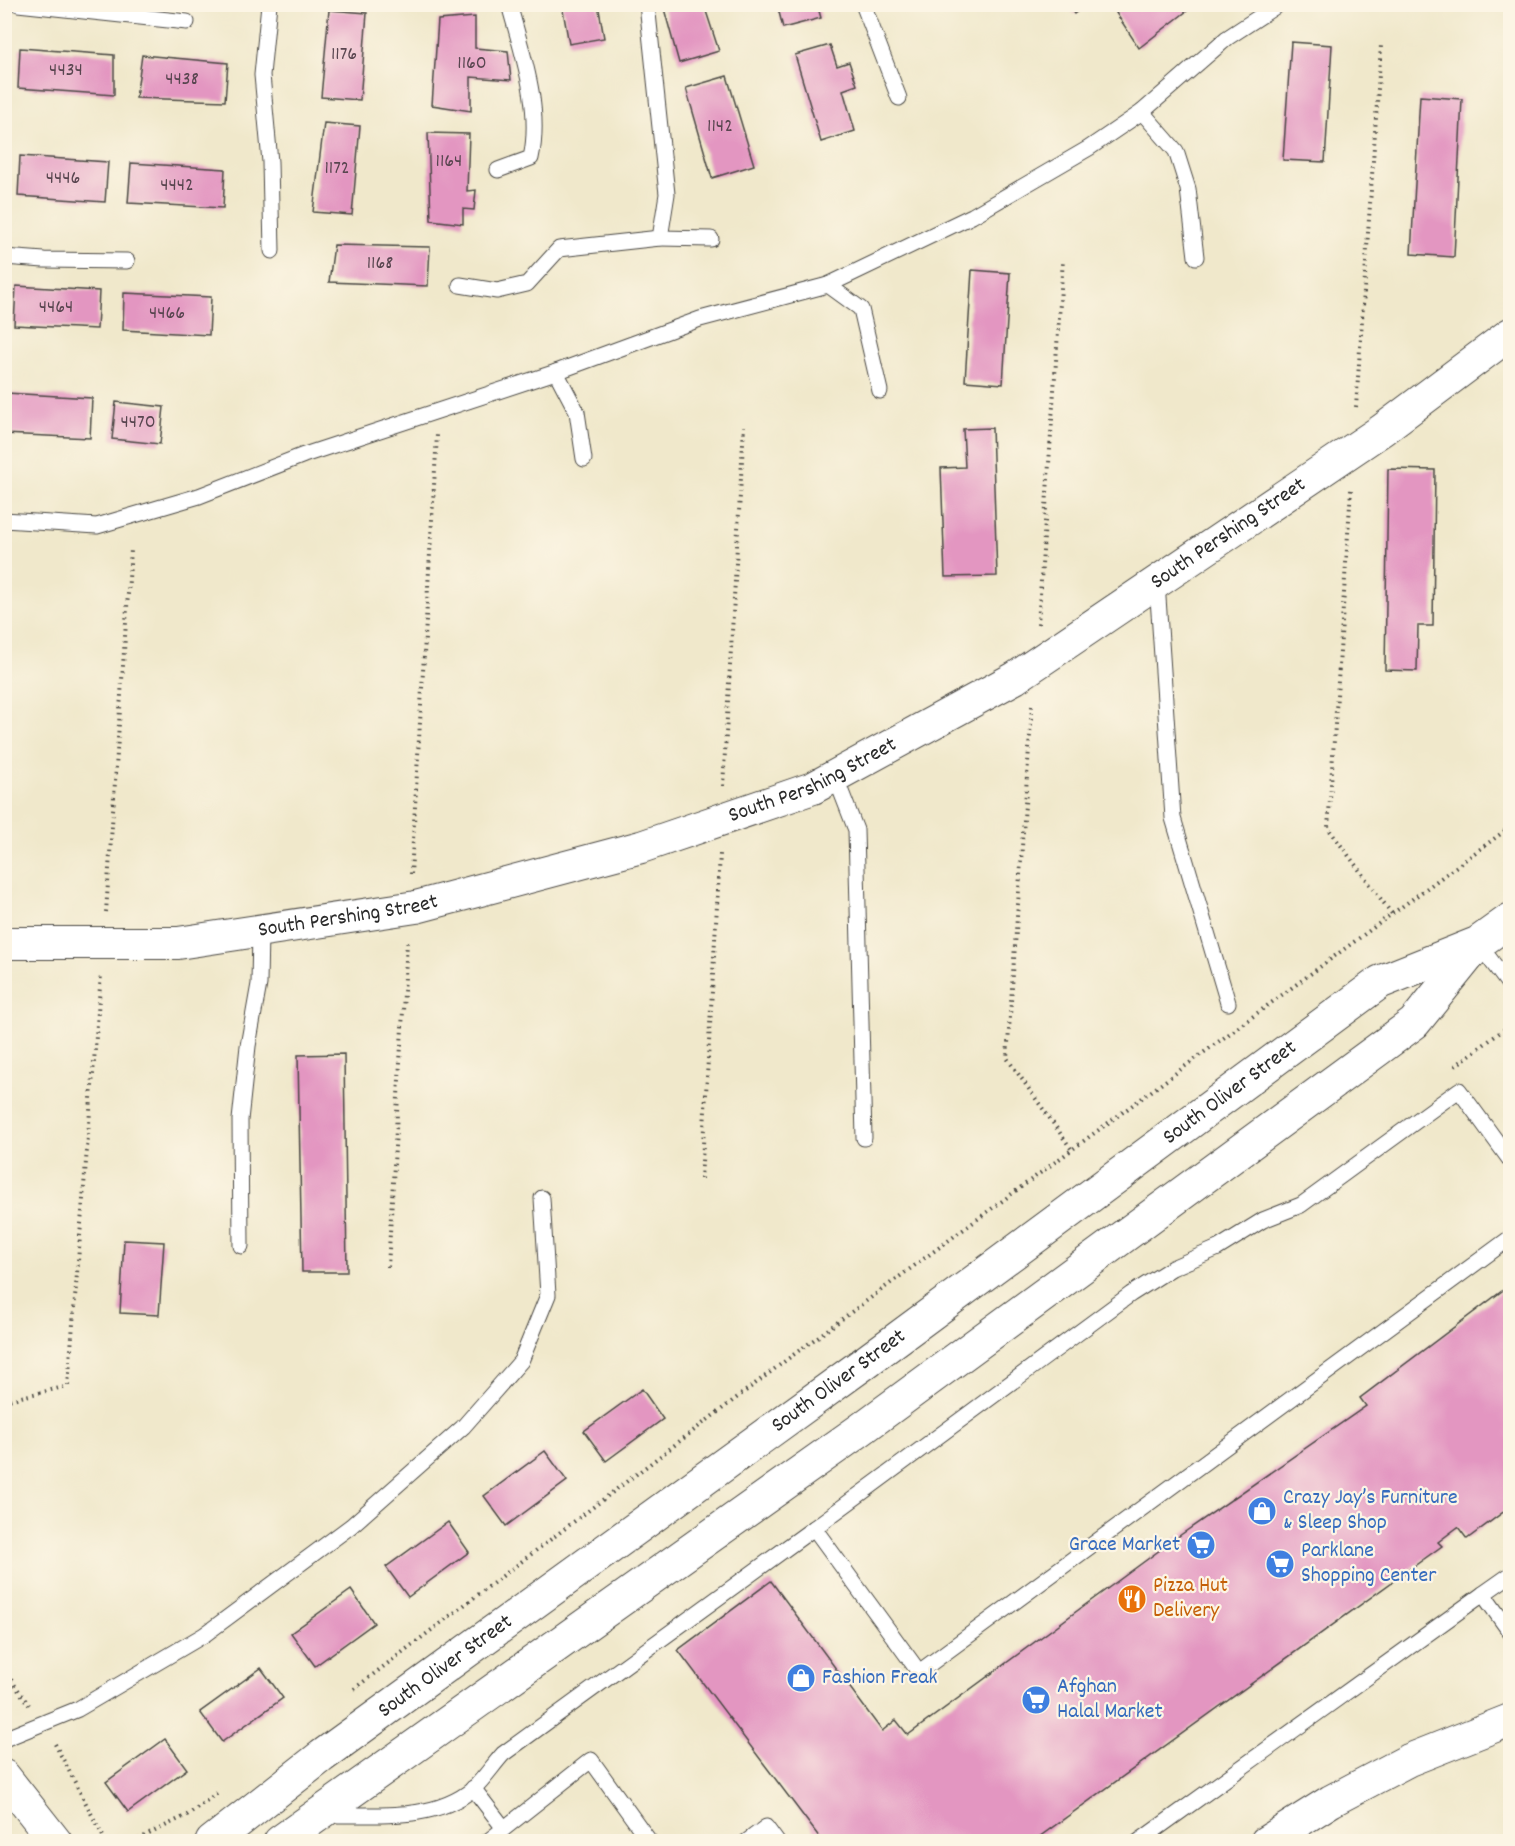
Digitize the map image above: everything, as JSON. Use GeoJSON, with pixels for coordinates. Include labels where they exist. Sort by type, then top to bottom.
{"type":"FeatureCollection","features":[{"type":"Feature","properties":{"kind":"main road","name":"South Oliver Street"},"geometry":{"type":"LineString","coordinates":[[212,1842],[322,1756],[863,1364],[1380,982],[1478,943],[1510,920]]}},
{"type":"Feature","properties":{"kind":"main road","name":"South Oliver Street"},"geometry":{"type":"LineString","coordinates":[[280,1842],[860,1430],[1414,1023],[1478,943]]}},
{"type":"Feature","properties":{"kind":"street","name":"South Pershing Street"},"geometry":{"type":"LineString","coordinates":[[4,943],[178,943],[409,908],[641,847],[813,788],[1035,665],[1382,430],[1510,334]]}},
{"type":"Feature","properties":{"kind":"street"},"geometry":{"type":"LineString","coordinates":[[1266,1842],[1331,1801],[1409,1760],[1510,1720]]}},
{"type":"Feature","properties":{"kind":"street"},"geometry":{"type":"LineString","coordinates":[[4,1776],[56,1842]]}},
{"type":"Feature","properties":{"kind":"lane"},"geometry":{"type":"LineString","coordinates":[[18,4],[187,22]]}},
{"type":"Feature","properties":{"kind":"lane"},"geometry":{"type":"LineString","coordinates":[[269,4],[262,75],[270,162],[273,251]]}},
{"type":"Feature","properties":{"kind":"lane"},"geometry":{"type":"LineString","coordinates":[[498,170],[531,158],[536,132],[526,67],[509,4]]}},
{"type":"Feature","properties":{"kind":"lane"},"geometry":{"type":"LineString","coordinates":[[647,4],[667,194],[660,238]]}},
{"type":"Feature","properties":{"kind":"lane"},"geometry":{"type":"LineString","coordinates":[[863,4],[899,98]]}},
{"type":"Feature","properties":{"kind":"lane"},"geometry":{"type":"LineString","coordinates":[[4,520],[97,526],[199,496],[304,455],[556,372],[700,319],[828,285],[972,216],[1089,148],[1142,112],[1227,38],[1279,4]]}},
{"type":"Feature","properties":{"kind":"lane"},"geometry":{"type":"LineString","coordinates":[[1142,112],[1176,151],[1188,189],[1196,257]]}},
{"type":"Feature","properties":{"kind":"lane"},"geometry":{"type":"LineString","coordinates":[[460,285],[497,291],[527,284],[559,249],[660,238],[711,240]]}},
{"type":"Feature","properties":{"kind":"lane"},"geometry":{"type":"LineString","coordinates":[[4,256],[44,260],[127,261]]}},
{"type":"Feature","properties":{"kind":"lane"},"geometry":{"type":"LineString","coordinates":[[828,285],[861,309],[880,391]]}},
{"type":"Feature","properties":{"kind":"lane"},"geometry":{"type":"LineString","coordinates":[[556,372],[577,412],[584,459]]}},
{"type":"Feature","properties":{"kind":"lane"},"geometry":{"type":"LineString","coordinates":[[1156,583],[1173,818],[1228,1003]]}},
{"type":"Feature","properties":{"kind":"lane"},"geometry":{"type":"LineString","coordinates":[[835,776],[856,830],[864,1138]]}},
{"type":"Feature","properties":{"kind":"lane"},"geometry":{"type":"LineString","coordinates":[[241,1246],[240,1120],[248,1046],[259,984],[260,932]]}},
{"type":"Feature","properties":{"kind":"lane"},"geometry":{"type":"LineString","coordinates":[[1478,943],[1510,986]]}},
{"type":"Feature","properties":{"kind":"lane"},"geometry":{"type":"LineString","coordinates":[[315,1815],[412,1813],[442,1808],[473,1788],[503,1754],[1131,1294],[1172,1268],[1218,1248],[1263,1220],[1301,1205],[1459,1090],[1510,1160]]}},
{"type":"Feature","properties":{"kind":"lane"},"geometry":{"type":"LineString","coordinates":[[4,1739],[78,1709],[204,1635],[351,1526],[462,1427],[521,1361],[548,1295],[542,1198]]}},
{"type":"Feature","properties":{"kind":"lane"},"geometry":{"type":"LineString","coordinates":[[814,1528],[919,1672],[1510,1238]]}},
{"type":"Feature","properties":{"kind":"lane"},"geometry":{"type":"LineString","coordinates":[[1138,1842],[1510,1575]]}},
{"type":"Feature","properties":{"kind":"lane"},"geometry":{"type":"LineString","coordinates":[[1483,1594],[1510,1632]]}},
{"type":"Feature","properties":{"kind":"lane"},"geometry":{"type":"LineString","coordinates":[[487,1842],[503,1827],[591,1760],[650,1842]]}},
{"type":"Feature","properties":{"kind":"lane"},"geometry":{"type":"LineString","coordinates":[[473,1788],[503,1827]]}},
{"type":"Feature","properties":{"kind":"lane"},"geometry":{"type":"LineString","coordinates":[[746,1842],[766,1827],[777,1842]]}},
{"type":"Feature","properties":{"kind":"path"},"geometry":{"type":"LineString","coordinates":[[1063,260],[1008,1058],[1072,1150]]}},
{"type":"Feature","properties":{"kind":"path"},"geometry":{"type":"LineString","coordinates":[[388,1267],[439,410]]}},
{"type":"Feature","properties":{"kind":"path"},"geometry":{"type":"LineString","coordinates":[[4,1401],[68,1386],[104,943],[131,550]]}},
{"type":"Feature","properties":{"kind":"path"},"geometry":{"type":"LineString","coordinates":[[350,1692],[789,1358],[1510,827]]}},
{"type":"Feature","properties":{"kind":"path"},"geometry":{"type":"LineString","coordinates":[[4,1670],[43,1724],[106,1842]]}},
{"type":"Feature","properties":{"kind":"path"},"geometry":{"type":"LineString","coordinates":[[133,1842],[187,1815],[225,1786]]}},
{"type":"Feature","properties":{"kind":"building"},"geometry":{"type":"Polygon","coordinates":[[[598,4],[604,38],[569,44],[562,5],[598,4]]]}},
{"type":"Feature","properties":{"kind":"building"},"geometry":{"type":"Polygon","coordinates":[[[777,4],[817,4],[821,18],[783,28],[777,4]]]}},
{"type":"Feature","properties":{"kind":"building"},"geometry":{"type":"Polygon","coordinates":[[[1067,4],[1087,4],[1074,14],[1067,4]]]}},
{"type":"Feature","properties":{"kind":"building"},"geometry":{"type":"Polygon","coordinates":[[[1128,4],[1196,4],[1139,48],[1116,13],[1128,4]]]}},
{"type":"Feature","properties":{"kind":"building"},"geometry":{"type":"Polygon","coordinates":[[[663,5],[704,5],[719,51],[679,63],[663,5]]]}},
{"type":"Feature","properties":{"kind":"building"},"geometry":{"type":"Polygon","coordinates":[[[329,10],[367,13],[360,100],[321,97],[329,10]]]}},
{"type":"Feature","properties":{"kind":"building"},"geometry":{"type":"Polygon","coordinates":[[[475,17],[475,48],[508,51],[511,80],[471,77],[471,111],[432,105],[438,20],[475,17]]]}},
{"type":"Feature","properties":{"kind":"building"},"geometry":{"type":"Polygon","coordinates":[[[1291,42],[1332,45],[1325,162],[1283,160],[1291,42]]]}},
{"type":"Feature","properties":{"kind":"building"},"geometry":{"type":"Polygon","coordinates":[[[830,45],[837,66],[849,62],[857,85],[843,90],[855,131],[821,142],[795,55],[830,45]]]}},
{"type":"Feature","properties":{"kind":"building"},"geometry":{"type":"Polygon","coordinates":[[[20,48],[114,55],[114,95],[18,88],[20,48]]]}},
{"type":"Feature","properties":{"kind":"building"},"geometry":{"type":"Polygon","coordinates":[[[142,55],[228,63],[225,101],[136,98],[142,55]]]}},
{"type":"Feature","properties":{"kind":"building"},"geometry":{"type":"Polygon","coordinates":[[[727,76],[754,165],[712,178],[686,88],[727,76]]]}},
{"type":"Feature","properties":{"kind":"building"},"geometry":{"type":"Polygon","coordinates":[[[1420,96],[1462,99],[1454,257],[1411,254],[1420,96]]]}},
{"type":"Feature","properties":{"kind":"building"},"geometry":{"type":"Polygon","coordinates":[[[324,123],[360,126],[352,215],[313,212],[324,123]]]}},
{"type":"Feature","properties":{"kind":"building"},"geometry":{"type":"Polygon","coordinates":[[[428,133],[469,134],[467,191],[476,190],[474,210],[463,209],[463,224],[431,220],[428,133]]]}},
{"type":"Feature","properties":{"kind":"building"},"geometry":{"type":"Polygon","coordinates":[[[20,156],[108,162],[105,202],[18,196],[20,156]]]}},
{"type":"Feature","properties":{"kind":"building"},"geometry":{"type":"Polygon","coordinates":[[[131,163],[225,169],[223,208],[128,203],[131,163]]]}},
{"type":"Feature","properties":{"kind":"building"},"geometry":{"type":"Polygon","coordinates":[[[334,245],[430,247],[428,286],[329,282],[334,245]]]}},
{"type":"Feature","properties":{"kind":"building"},"geometry":{"type":"Polygon","coordinates":[[[972,270],[1010,273],[1003,384],[965,381],[972,270]]]}},
{"type":"Feature","properties":{"kind":"building"},"geometry":{"type":"Polygon","coordinates":[[[16,286],[99,291],[97,329],[14,325],[16,286]]]}},
{"type":"Feature","properties":{"kind":"building"},"geometry":{"type":"Polygon","coordinates":[[[124,293],[211,297],[209,335],[123,330],[124,293]]]}},
{"type":"Feature","properties":{"kind":"building"},"geometry":{"type":"Polygon","coordinates":[[[6,393],[92,398],[90,438],[4,434],[6,393]]]}},
{"type":"Feature","properties":{"kind":"building"},"geometry":{"type":"Polygon","coordinates":[[[116,402],[164,407],[160,444],[112,439],[116,402]]]}},
{"type":"Feature","properties":{"kind":"building"},"geometry":{"type":"Polygon","coordinates":[[[992,428],[997,576],[945,577],[941,468],[965,467],[963,429],[992,428]]]}},
{"type":"Feature","properties":{"kind":"building"},"geometry":{"type":"Polygon","coordinates":[[[1388,469],[1435,470],[1433,626],[1418,626],[1417,671],[1385,670],[1388,469]]]}},
{"type":"Feature","properties":{"kind":"building"},"geometry":{"type":"Polygon","coordinates":[[[344,1054],[347,1272],[302,1272],[298,1055],[344,1054]]]}},
{"type":"Feature","properties":{"kind":"building"},"geometry":{"type":"Polygon","coordinates":[[[124,1240],[164,1242],[159,1315],[120,1313],[124,1240]]]}},
{"type":"Feature","properties":{"kind":"building","name":"Parklane Shopping Center"},"geometry":{"type":"Polygon","coordinates":[[[1510,1285],[1510,1507],[1467,1539],[1458,1527],[1438,1542],[1442,1546],[1032,1842],[823,1842],[678,1650],[771,1581],[882,1731],[896,1720],[908,1735],[1179,1536],[1366,1406],[1360,1398],[1510,1285]]]}},
{"type":"Feature","properties":{"kind":"building"},"geometry":{"type":"Polygon","coordinates":[[[642,1389],[663,1419],[606,1461],[584,1431],[642,1389]]]}},
{"type":"Feature","properties":{"kind":"building"},"geometry":{"type":"Polygon","coordinates":[[[545,1451],[567,1481],[506,1526],[484,1496],[545,1451]]]}},
{"type":"Feature","properties":{"kind":"building"},"geometry":{"type":"Polygon","coordinates":[[[448,1522],[469,1552],[408,1597],[386,1567],[448,1522]]]}},
{"type":"Feature","properties":{"kind":"building"},"geometry":{"type":"Polygon","coordinates":[[[351,1590],[374,1623],[315,1666],[291,1633],[351,1590]]]}},
{"type":"Feature","properties":{"kind":"building"},"geometry":{"type":"Polygon","coordinates":[[[261,1668],[283,1698],[222,1742],[200,1712],[261,1668]]]}},
{"type":"Feature","properties":{"kind":"building"},"geometry":{"type":"Polygon","coordinates":[[[165,1739],[187,1769],[128,1812],[106,1782],[165,1739]]]}},
{"type":"Feature","properties":{"kind":"place","name":"Crazy Jay’s Furniture & Sleep Shop"},"geometry":{"type":"Point","coordinates":[1262,1511]}},
{"type":"Feature","properties":{"kind":"place","name":"Grace Market"},"geometry":{"type":"Point","coordinates":[1201,1545]}},
{"type":"Feature","properties":{"kind":"place","name":"Parklane Shopping Center"},"geometry":{"type":"Point","coordinates":[1280,1564]}},
{"type":"Feature","properties":{"kind":"place","name":"Pizza Hut Delivery"},"geometry":{"type":"Point","coordinates":[1132,1599]}},
{"type":"Feature","properties":{"kind":"place","name":"Fashion Freak"},"geometry":{"type":"Point","coordinates":[801,1678]}},
{"type":"Feature","properties":{"kind":"place","name":"Afghan Halal Market"},"geometry":{"type":"Point","coordinates":[1036,1700]}}]}
